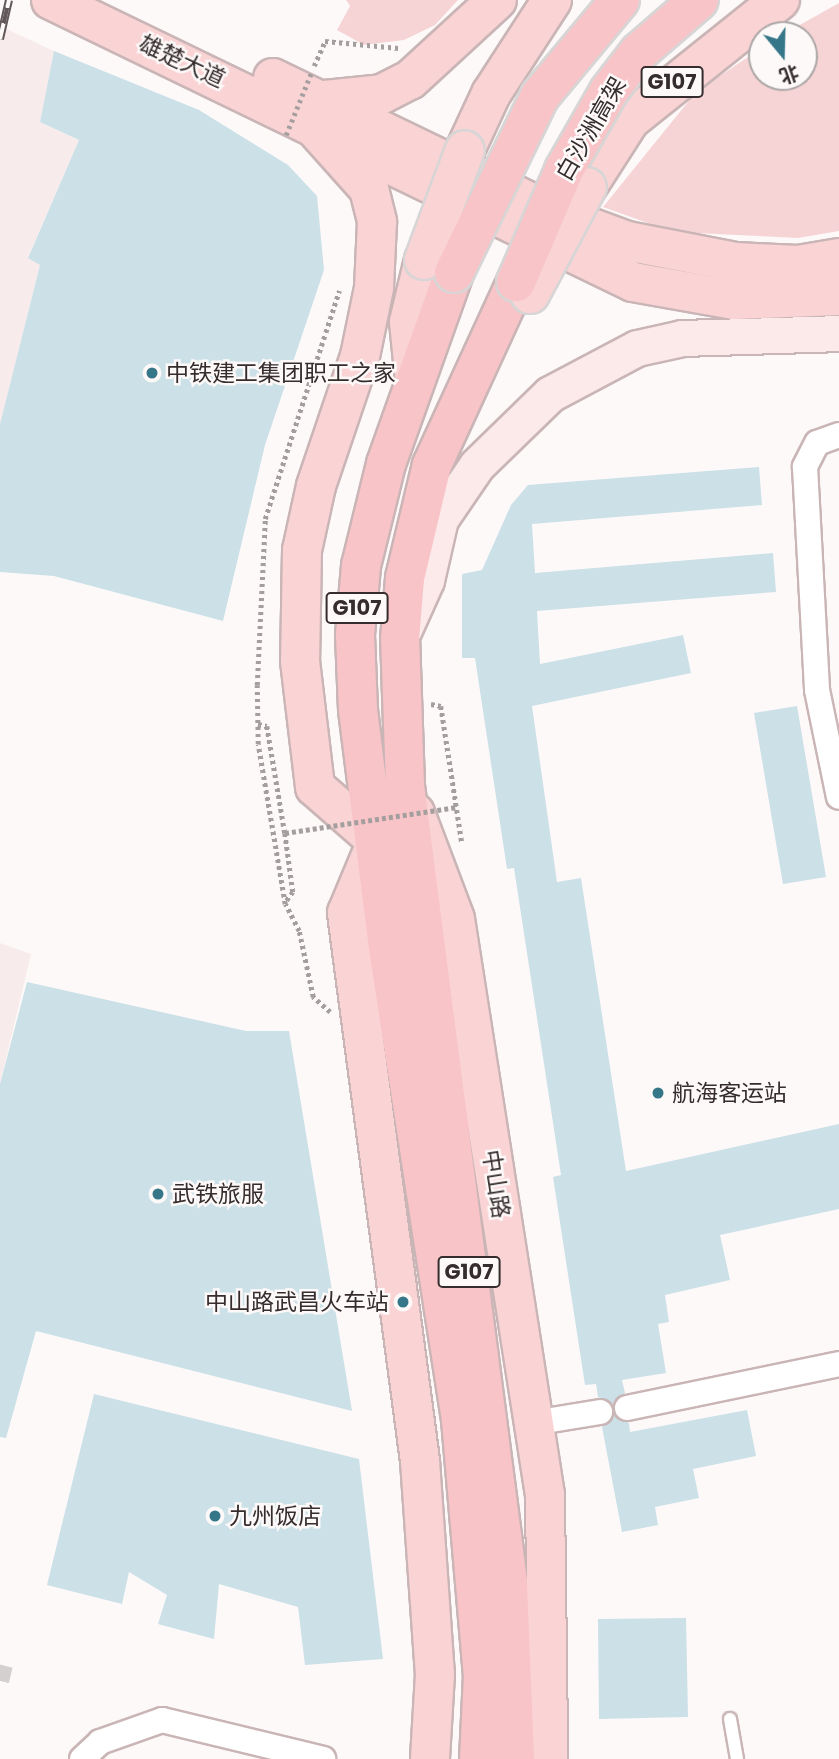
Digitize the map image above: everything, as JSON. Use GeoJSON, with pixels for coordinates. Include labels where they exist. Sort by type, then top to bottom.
{"type":"FeatureCollection","features":[{"type":"Feature","properties":{"kind":"highway"},"geometry":{"type":"LineString","coordinates":[[439,267],[568,56],[620,0]]}},
{"type":"Feature","properties":{"kind":"highway","name":"白沙洲高架"},"geometry":{"type":"LineString","coordinates":[[400,639],[425,489],[485,343],[523,288],[564,170],[609,91],[639,52],[699,0]]}},
{"type":"Feature","properties":{"kind":"highway","name":"G107"},"geometry":{"type":"LineString","coordinates":[[439,267],[415,382],[374,509],[355,635],[358,710],[461,1420],[480,1614],[479,1759]]}},
{"type":"Feature","properties":{"kind":"highway","name":"G107"},"geometry":{"type":"LineString","coordinates":[[400,639],[404,786],[508,1582],[544,1758]]}},
{"type":"Feature","properties":{"kind":"main road","name":"雄楚大道"},"geometry":{"type":"LineString","coordinates":[[51,0],[313,107]]}},
{"type":"Feature","properties":{"kind":"main road","name":"雄楚大道"},"geometry":{"type":"LineString","coordinates":[[110,0],[313,107]]}},
{"type":"Feature","properties":{"kind":"main road"},"geometry":{"type":"LineString","coordinates":[[313,107],[382,94],[410,80],[497,0]]}},
{"type":"Feature","properties":{"kind":"main road"},"geometry":{"type":"LineString","coordinates":[[439,267],[465,150],[491,94],[552,0]]}},
{"type":"Feature","properties":{"kind":"main road","name":"G107"},"geometry":{"type":"LineString","coordinates":[[523,288],[630,120],[779,0]]}},
{"type":"Feature","properties":{"kind":"main road"},"geometry":{"type":"LineString","coordinates":[[313,107],[557,215],[627,241],[735,262],[798,265],[839,258]]}},
{"type":"Feature","properties":{"kind":"main road"},"geometry":{"type":"LineString","coordinates":[[313,107],[632,282],[734,300],[839,296]]}},
{"type":"Feature","properties":{"kind":"main road"},"geometry":{"type":"LineString","coordinates":[[313,107],[369,189],[379,253],[360,356],[316,486],[302,550],[300,661],[315,787],[377,841],[347,913],[419,1461],[435,1674],[432,1754]]}},
{"type":"Feature","properties":{"kind":"main road"},"geometry":{"type":"LineString","coordinates":[[400,639],[426,580],[440,519],[477,465],[550,394],[636,348],[682,338],[839,333]]}},
{"type":"Feature","properties":{"kind":"main road","name":"中山路"},"geometry":{"type":"LineString","coordinates":[[404,786],[455,919],[545,1495],[547,1711],[544,1758]]}},
{"type":"Feature","properties":{"kind":"street"},"geometry":{"type":"LineString","coordinates":[[839,435],[817,443],[805,467],[817,690],[839,797]]}},
{"type":"Feature","properties":{"kind":"street"},"geometry":{"type":"LineString","coordinates":[[627,1408],[839,1364]]}},
{"type":"Feature","properties":{"kind":"street"},"geometry":{"type":"LineString","coordinates":[[533,1423],[600,1412]]}},
{"type":"Feature","properties":{"kind":"street"},"geometry":{"type":"LineString","coordinates":[[82,1759],[100,1742],[162,1720],[323,1759]]}},
{"type":"Feature","properties":{"kind":"lane"},"geometry":{"type":"LineString","coordinates":[[730,1719],[737,1759]]}},
{"type":"Feature","properties":{"kind":"path"},"geometry":{"type":"LineString","coordinates":[[313,107],[325,41],[346,48],[411,46]]}},
{"type":"Feature","properties":{"kind":"path"},"geometry":{"type":"LineString","coordinates":[[402,700],[441,706],[464,861],[437,871]]}},
{"type":"Feature","properties":{"kind":"path"},"geometry":{"type":"LineString","coordinates":[[258,724],[267,726],[285,833],[293,892],[285,904]]}},
{"type":"Feature","properties":{"kind":"path"},"geometry":{"type":"LineString","coordinates":[[285,833],[457,807]]}},
{"type":"Feature","properties":{"kind":"shaded area"},"geometry":{"type":"Polygon","coordinates":[[[346,0],[458,0],[435,25],[404,40],[364,45],[337,30],[350,6],[346,0]]]}},
{"type":"Feature","properties":{"kind":"shaded area"},"geometry":{"type":"Polygon","coordinates":[[[839,3],[839,231],[798,238],[673,232],[603,207],[696,92],[748,57],[748,91],[818,91],[818,21],[807,21],[839,3]]]}},
{"type":"Feature","properties":{"kind":"shaded area"},"geometry":{"type":"Polygon","coordinates":[[[0,26],[54,51],[40,122],[79,140],[28,257],[40,265],[0,424],[0,26]]]}},
{"type":"Feature","properties":{"kind":"shaded area"},"geometry":{"type":"Polygon","coordinates":[[[0,943],[31,954],[0,1084],[0,943]]]}},
{"type":"Feature","properties":{"kind":"building","name":"中铁建工集团职工之家"},"geometry":{"type":"Polygon","coordinates":[[[54,51],[199,110],[288,165],[317,196],[324,270],[265,445],[223,621],[54,576],[0,572],[0,424],[40,265],[28,258],[79,140],[40,122],[54,51]]]}},
{"type":"Feature","properties":{"kind":"building"},"geometry":{"type":"Polygon","coordinates":[[[759,467],[762,505],[532,524],[535,573],[773,553],[776,592],[537,611],[540,664],[683,635],[691,673],[532,706],[557,882],[581,878],[626,1171],[839,1124],[839,1209],[720,1235],[730,1280],[665,1295],[669,1322],[658,1324],[666,1373],[622,1380],[625,1393],[613,1405],[598,1397],[596,1384],[585,1385],[553,1177],[561,1175],[514,868],[507,869],[475,658],[462,658],[462,574],[482,570],[511,505],[528,485],[759,467]]]}},
{"type":"Feature","properties":{"kind":"building"},"geometry":{"type":"Polygon","coordinates":[[[797,706],[826,877],[783,884],[754,713],[797,706]]]}},
{"type":"Feature","properties":{"kind":"building","name":"武铁旅服"},"geometry":{"type":"Polygon","coordinates":[[[27,982],[246,1031],[289,1031],[352,1411],[36,1331],[6,1438],[0,1437],[0,1084],[27,982]]]}},
{"type":"Feature","properties":{"kind":"building","name":"九州饭店"},"geometry":{"type":"Polygon","coordinates":[[[94,1394],[359,1459],[383,1659],[305,1665],[298,1607],[219,1584],[214,1639],[158,1624],[167,1595],[129,1572],[122,1604],[47,1585],[94,1394]]]}},
{"type":"Feature","properties":{"kind":"building"},"geometry":{"type":"Polygon","coordinates":[[[747,1410],[756,1456],[693,1469],[699,1498],[655,1507],[658,1525],[622,1532],[602,1427],[614,1415],[629,1423],[630,1432],[747,1410]]]}},
{"type":"Feature","properties":{"kind":"building"},"geometry":{"type":"Polygon","coordinates":[[[686,1618],[688,1717],[599,1719],[598,1619],[686,1618]]]}},
{"type":"Feature","properties":{"kind":"tunnel"},"geometry":{"type":"LineString","coordinates":[[0,1681],[4,1665]]}},
{"type":"Feature","properties":{"kind":"railway"},"geometry":{"type":"LineString","coordinates":[[0,39],[9,0]]}},
{"type":"Feature","properties":{"kind":"place","name":"中铁建工集团职工之家"},"geometry":{"type":"Point","coordinates":[152,373]}},
{"type":"Feature","properties":{"kind":"place","name":"航海客运站"},"geometry":{"type":"Point","coordinates":[658,1093]}},
{"type":"Feature","properties":{"kind":"place","name":"武铁旅服"},"geometry":{"type":"Point","coordinates":[158,1194]}},
{"type":"Feature","properties":{"kind":"place","name":"中山路武昌火车站"},"geometry":{"type":"Point","coordinates":[403,1302]}},
{"type":"Feature","properties":{"kind":"place","name":"九州饭店"},"geometry":{"type":"Point","coordinates":[215,1516]}}]}
